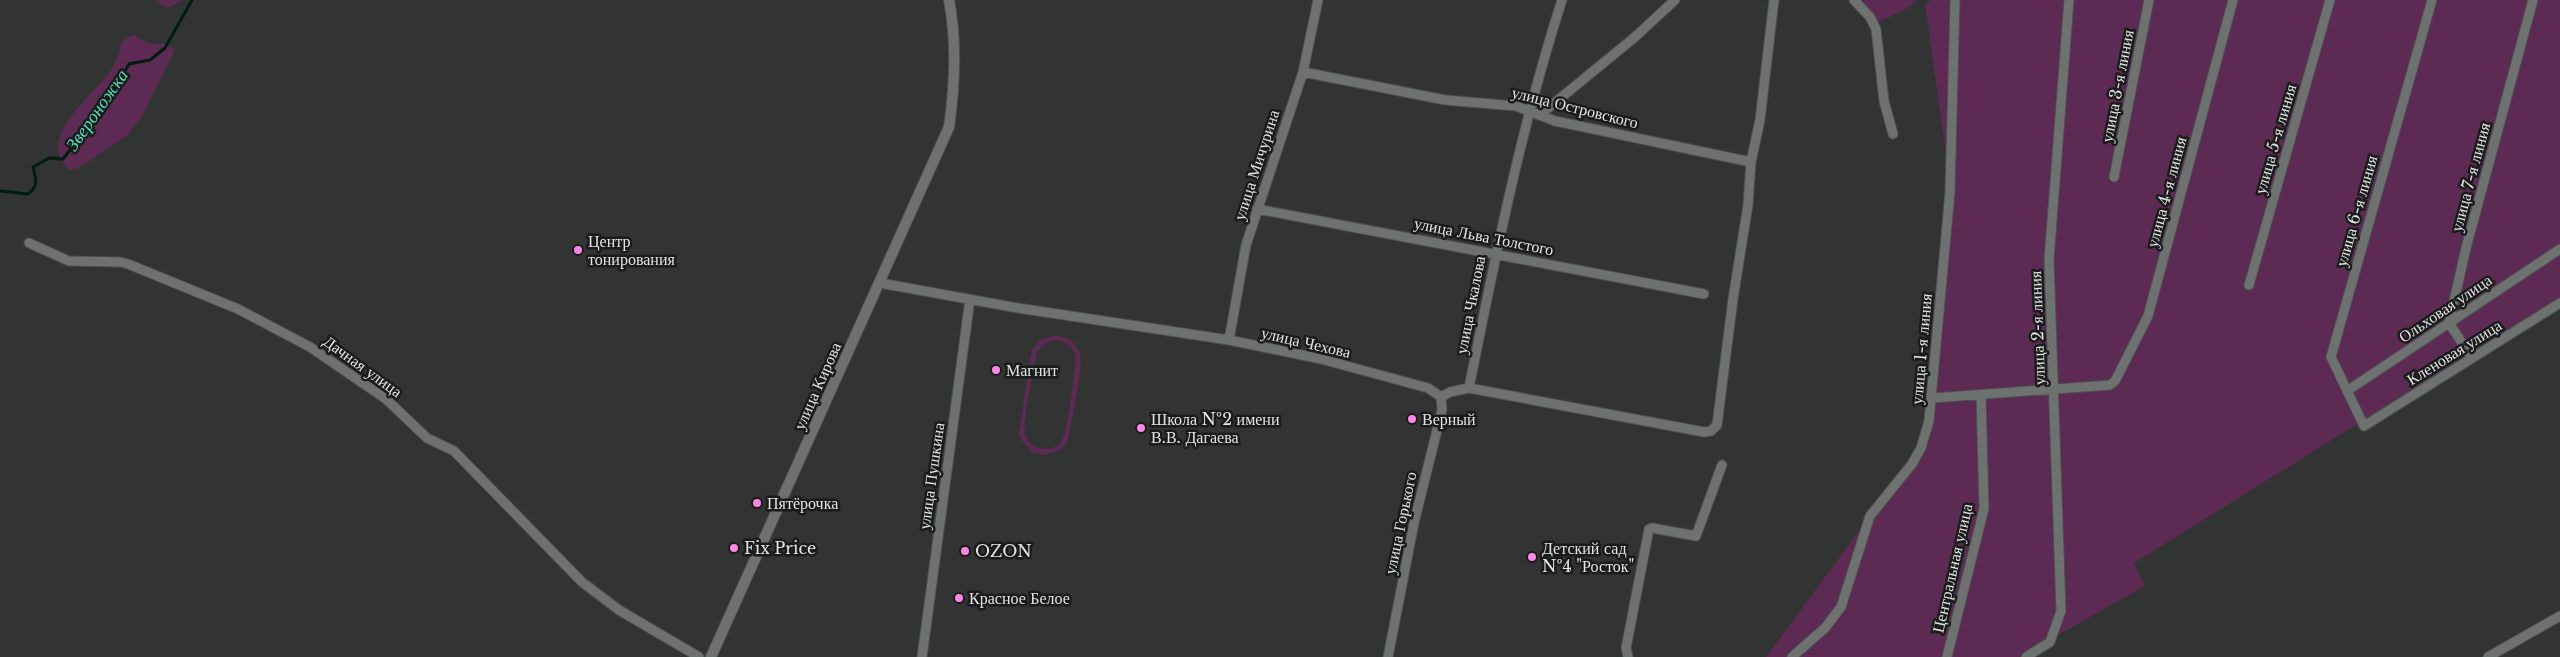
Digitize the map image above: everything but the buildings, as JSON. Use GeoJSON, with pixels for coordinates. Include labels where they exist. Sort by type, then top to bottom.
{"type":"FeatureCollection","features":[{"type":"Feature","properties":{"kind":"street","name":"улица Кирова"},"geometry":{"type":"LineString","coordinates":[[711,657],[949,127],[955,87],[952,18],[949,0]]}},
{"type":"Feature","properties":{"kind":"street","name":"улица Мичурина"},"geometry":{"type":"LineString","coordinates":[[1229,340],[1246,245],[1303,72],[1318,0]]}},
{"type":"Feature","properties":{"kind":"street","name":"улица Чкалова"},"geometry":{"type":"LineString","coordinates":[[1469,388],[1496,254],[1536,81],[1562,0]]}},
{"type":"Feature","properties":{"kind":"street"},"geometry":{"type":"LineString","coordinates":[[1541,114],[1635,38],[1675,0]]}},
{"type":"Feature","properties":{"kind":"street"},"geometry":{"type":"LineString","coordinates":[[1441,397],[1450,392],[1469,388],[1704,432],[1711,431],[1717,426],[1733,299],[1748,205],[1751,162],[1760,120],[1774,0]]}},
{"type":"Feature","properties":{"kind":"street"},"geometry":{"type":"LineString","coordinates":[[1854,0],[1870,17],[1876,28],[1884,101],[1894,134]]}},
{"type":"Feature","properties":{"kind":"street","name":"улица 1-я линия"},"geometry":{"type":"LineString","coordinates":[[1792,657],[1825,628],[1841,606],[1868,520],[1876,506],[1912,464],[1921,448],[1933,398],[1950,192],[1955,0]]}},
{"type":"Feature","properties":{"kind":"street","name":"улица 2-я линия"},"geometry":{"type":"LineString","coordinates":[[2026,657],[2050,642],[2061,611],[2049,260],[2069,0]]}},
{"type":"Feature","properties":{"kind":"street","name":"улица 3-я линия"},"geometry":{"type":"LineString","coordinates":[[2114,177],[2149,0]]}},
{"type":"Feature","properties":{"kind":"street","name":"улица 4-я линия"},"geometry":{"type":"LineString","coordinates":[[2054,389],[2110,385],[2115,381],[2148,316],[2233,0]]}},
{"type":"Feature","properties":{"kind":"street","name":"улица 5-я линия"},"geometry":{"type":"LineString","coordinates":[[2249,285],[2330,0]]}},
{"type":"Feature","properties":{"kind":"street","name":"улица 6-я линия"},"geometry":{"type":"LineString","coordinates":[[2364,426],[2331,357],[2432,0]]}},
{"type":"Feature","properties":{"kind":"street","name":"улица 7-я линия"},"geometry":{"type":"LineString","coordinates":[[2449,323],[2466,248],[2533,0]]}},
{"type":"Feature","properties":{"kind":"street","name":"улица Островского"},"geometry":{"type":"LineString","coordinates":[[1303,72],[1466,104],[1496,104],[1541,114],[1555,121],[1751,162]]}},
{"type":"Feature","properties":{"kind":"street","name":"улица Льва Толстого"},"geometry":{"type":"LineString","coordinates":[[1257,209],[1704,294]]}},
{"type":"Feature","properties":{"kind":"street","name":"Дачная улица"},"geometry":{"type":"LineString","coordinates":[[29,243],[69,261],[120,262],[128,264],[238,309],[310,347],[386,399],[427,438],[454,451],[582,582],[619,610],[700,657]]}},
{"type":"Feature","properties":{"kind":"street","name":"Ольховая улица"},"geometry":{"type":"LineString","coordinates":[[2347,391],[2560,249]]}},
{"type":"Feature","properties":{"kind":"street","name":"улица Чехова"},"geometry":{"type":"LineString","coordinates":[[880,283],[1229,340],[1322,359],[1428,388],[1441,397]]}},
{"type":"Feature","properties":{"kind":"street","name":"улица Пушкина"},"geometry":{"type":"LineString","coordinates":[[922,657],[970,299]]}},
{"type":"Feature","properties":{"kind":"street","name":"Кленовая улица"},"geometry":{"type":"LineString","coordinates":[[2364,426],[2560,303]]}},
{"type":"Feature","properties":{"kind":"street"},"geometry":{"type":"LineString","coordinates":[[2449,323],[2472,358]]}},
{"type":"Feature","properties":{"kind":"street"},"geometry":{"type":"LineString","coordinates":[[1933,398],[2054,389]]}},
{"type":"Feature","properties":{"kind":"street","name":"Центральная улица"},"geometry":{"type":"LineString","coordinates":[[1947,657],[1984,509],[1982,395]]}},
{"type":"Feature","properties":{"kind":"street","name":"улица Горького"},"geometry":{"type":"LineString","coordinates":[[1388,657],[1414,522],[1442,410],[1441,397]]}},
{"type":"Feature","properties":{"kind":"street"},"geometry":{"type":"LineString","coordinates":[[1628,657],[1627,640],[1649,529],[1696,536],[1722,465]]}},
{"type":"Feature","properties":{"kind":"street"},"geometry":{"type":"LineString","coordinates":[[2488,657],[2560,616]]}},
{"type":"Feature","properties":{"kind":"shaded area"},"geometry":{"type":"Polygon","coordinates":[[[157,0],[182,0],[170,7],[162,5],[157,0]]]}},
{"type":"Feature","properties":{"kind":"shaded area"},"geometry":{"type":"Polygon","coordinates":[[[1863,0],[1917,0],[1904,10],[1879,22],[1863,0]]]}},
{"type":"Feature","properties":{"kind":"shaded area"},"geometry":{"type":"Polygon","coordinates":[[[1931,0],[2560,0],[2560,304],[2375,413],[2134,563],[2145,586],[2019,657],[1766,657],[1924,443],[1952,198],[1925,4],[1931,0]]]}},
{"type":"Feature","properties":{"kind":"shaded area"},"geometry":{"type":"Polygon","coordinates":[[[133,35],[147,43],[170,46],[174,49],[173,54],[142,117],[126,136],[79,168],[70,170],[60,158],[58,144],[62,131],[81,104],[111,70],[122,41],[133,35]]]}},
{"type":"Feature","properties":{"kind":"shaded area"},"geometry":{"type":"Polygon","coordinates":[[[1050,336],[1064,337],[1076,345],[1080,355],[1078,383],[1068,441],[1060,450],[1044,455],[1032,452],[1021,439],[1019,433],[1032,350],[1040,340],[1050,336]],[[1056,340],[1047,342],[1037,351],[1027,407],[1025,434],[1027,440],[1043,449],[1055,447],[1063,438],[1075,370],[1074,352],[1065,343],[1056,340]]]}},
{"type":"Feature","properties":{"kind":"waterway","name":"Звероножка"},"geometry":{"type":"LineString","coordinates":[[0,191],[28,194],[34,188],[36,182],[33,167],[49,158],[63,159],[93,120],[100,100],[119,81],[129,64],[150,60],[165,48],[192,0]]}},
{"type":"Feature","properties":{"kind":"place","name":"Центр тонирования"},"geometry":{"type":"Point","coordinates":[578,250]}},
{"type":"Feature","properties":{"kind":"place","name":"Магнит"},"geometry":{"type":"Point","coordinates":[996,370]}},
{"type":"Feature","properties":{"kind":"place","name":"Верный"},"geometry":{"type":"Point","coordinates":[1412,419]}},
{"type":"Feature","properties":{"kind":"place","name":"Школа №2 имени В.В. Дагаева"},"geometry":{"type":"Point","coordinates":[1141,428]}},
{"type":"Feature","properties":{"kind":"place","name":"Пятёрочка"},"geometry":{"type":"Point","coordinates":[757,503]}},
{"type":"Feature","properties":{"kind":"place","name":"Fix Price"},"geometry":{"type":"Point","coordinates":[734,548]}},
{"type":"Feature","properties":{"kind":"place","name":"OZON"},"geometry":{"type":"Point","coordinates":[965,551]}},
{"type":"Feature","properties":{"kind":"place","name":"Детский сад №4 \"Росток\""},"geometry":{"type":"Point","coordinates":[1532,557]}},
{"type":"Feature","properties":{"kind":"place","name":"Красное Белое"},"geometry":{"type":"Point","coordinates":[959,598]}}]}
